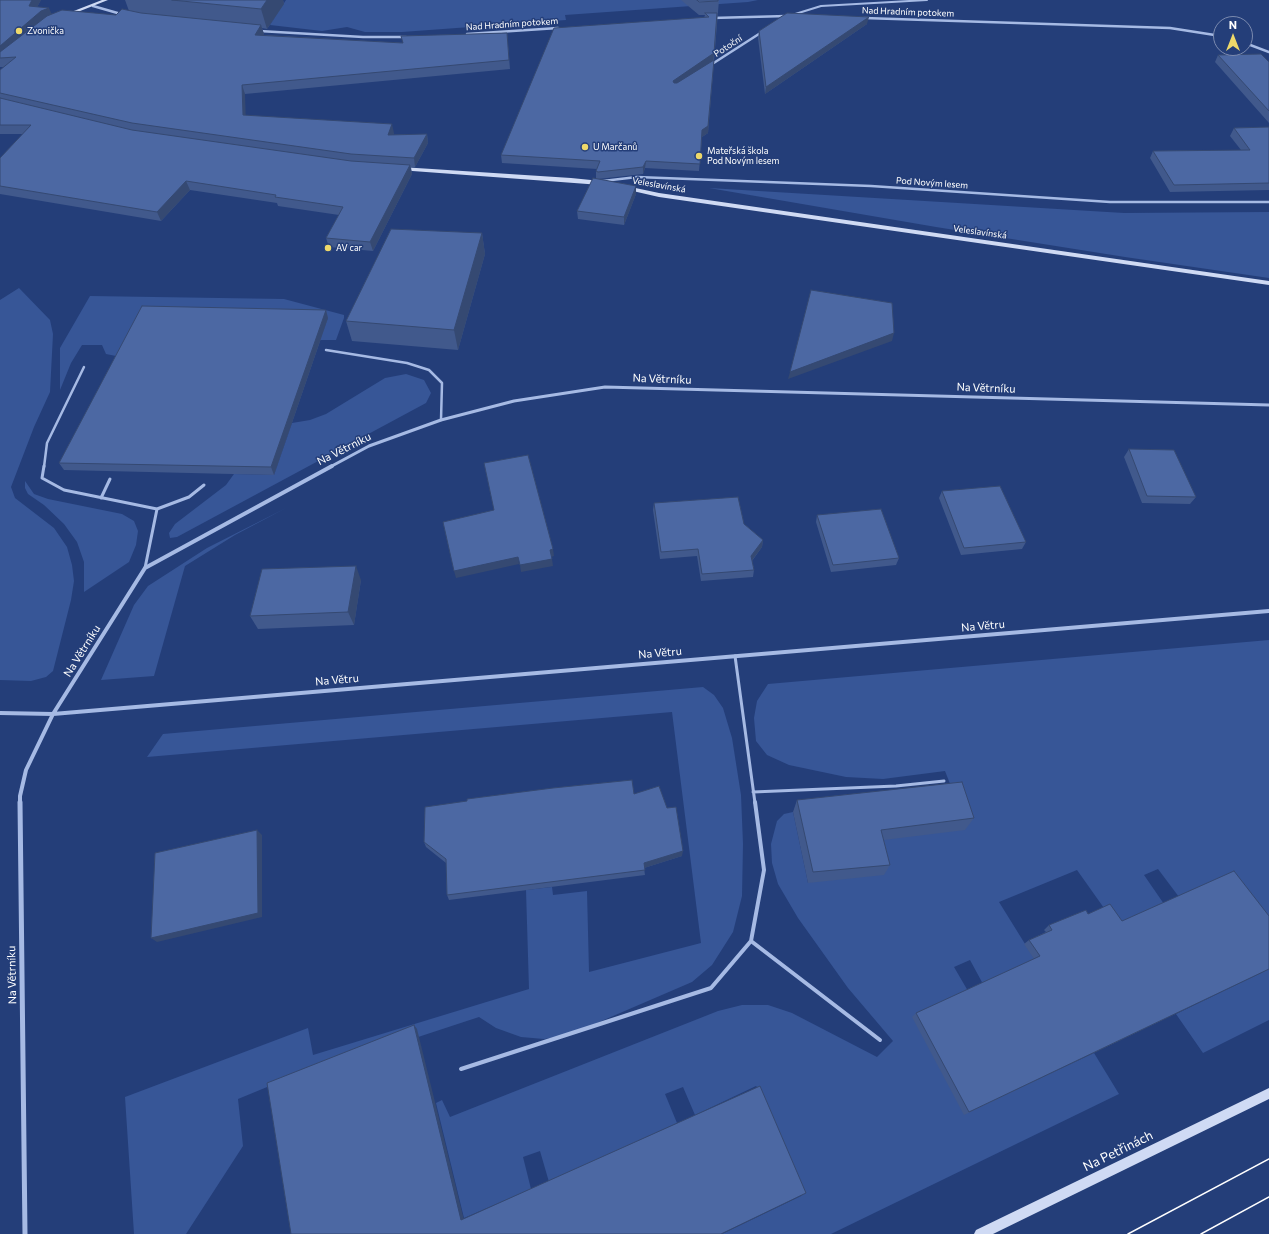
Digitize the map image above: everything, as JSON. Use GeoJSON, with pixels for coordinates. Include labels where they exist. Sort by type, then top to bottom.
{"type":"FeatureCollection","features":[{"type":"Feature","properties":{"kind":"street"},"geometry":{"type":"LineString","coordinates":[[62,16],[106,0]]}},
{"type":"Feature","properties":{"kind":"street"},"geometry":{"type":"LineString","coordinates":[[93,6],[122,14]]}},
{"type":"Feature","properties":{"kind":"street"},"geometry":{"type":"LineString","coordinates":[[781,20],[788,16]]}},
{"type":"Feature","properties":{"kind":"street"},"geometry":{"type":"LineString","coordinates":[[706,18],[804,16]]}},
{"type":"Feature","properties":{"kind":"street","name":"Nad Hradním potokem"},"geometry":{"type":"LineString","coordinates":[[860,18],[1170,28],[1213,35]]}},
{"type":"Feature","properties":{"kind":"street","name":"Nad Hradním potokem"},"geometry":{"type":"LineString","coordinates":[[460,35],[563,28]]}},
{"type":"Feature","properties":{"kind":"street","name":"Potoční"},"geometry":{"type":"LineString","coordinates":[[708,67],[768,28]]}},
{"type":"Feature","properties":{"kind":"street"},"geometry":{"type":"LineString","coordinates":[[258,31],[363,38],[413,38]]}},
{"type":"Feature","properties":{"kind":"street"},"geometry":{"type":"LineString","coordinates":[[1253,45],[1269,52]]}},
{"type":"Feature","properties":{"kind":"street","name":"Veleslavínská"},"geometry":{"type":"LineString","coordinates":[[393,169],[595,182],[667,196],[1269,283]]}},
{"type":"Feature","properties":{"kind":"street","name":"Pod Novým lesem"},"geometry":{"type":"LineString","coordinates":[[595,182],[637,177],[872,186],[1110,202],[1269,202]]}},
{"type":"Feature","properties":{"kind":"street","name":"Na Větrníku"},"geometry":{"type":"LineString","coordinates":[[25,1234],[20,796],[26,770],[53,714],[145,568],[369,446],[441,420],[514,401],[605,388],[1269,405]]}},
{"type":"Feature","properties":{"kind":"street","name":"Na Větru"},"geometry":{"type":"LineString","coordinates":[[0,713],[53,714],[1269,611]]}},
{"type":"Feature","properties":{"kind":"street","name":"Na Petřinách"},"geometry":{"type":"LineString","coordinates":[[980,1234],[1269,1093]]}},
{"type":"Feature","properties":{"kind":"lane"},"geometry":{"type":"LineString","coordinates":[[788,16],[821,6],[927,0]]}},
{"type":"Feature","properties":{"kind":"lane"},"geometry":{"type":"LineString","coordinates":[[326,350],[408,363],[429,370],[442,383],[441,420]]}},
{"type":"Feature","properties":{"kind":"lane"},"geometry":{"type":"LineString","coordinates":[[84,367],[46,443],[42,478],[64,490],[157,509],[189,497],[204,484]]}},
{"type":"Feature","properties":{"kind":"lane"},"geometry":{"type":"LineString","coordinates":[[101,498],[110,479]]}},
{"type":"Feature","properties":{"kind":"lane"},"geometry":{"type":"LineString","coordinates":[[145,568],[157,509]]}},
{"type":"Feature","properties":{"kind":"lane"},"geometry":{"type":"LineString","coordinates":[[461,1070],[711,988],[751,941],[764,870],[735,656]]}},
{"type":"Feature","properties":{"kind":"lane"},"geometry":{"type":"LineString","coordinates":[[753,792],[896,786],[944,780]]}},
{"type":"Feature","properties":{"kind":"lane"},"geometry":{"type":"LineString","coordinates":[[751,941],[880,1040]]}},
{"type":"Feature","properties":{"kind":"shaded area"},"geometry":{"type":"Polygon","coordinates":[[[286,0],[758,0],[748,2],[565,15],[566,20],[402,32],[365,32],[347,27],[322,31],[270,25],[286,0]]]}},
{"type":"Feature","properties":{"kind":"shaded area"},"geometry":{"type":"Polygon","coordinates":[[[709,188],[1124,213],[1269,212],[1269,278],[936,227],[709,188]]]}},
{"type":"Feature","properties":{"kind":"shaded area"},"geometry":{"type":"Polygon","coordinates":[[[19,288],[50,320],[53,334],[50,392],[34,427],[11,487],[15,498],[54,528],[67,547],[72,565],[74,581],[71,600],[53,671],[46,677],[31,681],[0,680],[0,300],[19,288]]]}},
{"type":"Feature","properties":{"kind":"shaded area"},"geometry":{"type":"Polygon","coordinates":[[[90,296],[284,299],[344,315],[344,318],[336,340],[320,340],[328,318],[116,356],[106,354],[102,345],[82,345],[71,363],[60,390],[60,348],[90,296]]]}},
{"type":"Feature","properties":{"kind":"shaded area"},"geometry":{"type":"Polygon","coordinates":[[[406,374],[424,380],[431,393],[426,403],[177,537],[170,538],[169,533],[175,524],[226,485],[234,474],[274,475],[292,423],[310,420],[326,414],[385,378],[406,374]]]}},
{"type":"Feature","properties":{"kind":"shaded area"},"geometry":{"type":"Polygon","coordinates":[[[25,481],[34,494],[48,499],[122,514],[134,521],[138,531],[136,545],[129,562],[84,592],[84,562],[77,542],[64,524],[44,505],[28,494],[25,488],[25,481]]]}},
{"type":"Feature","properties":{"kind":"shaded area"},"geometry":{"type":"Polygon","coordinates":[[[286,508],[235,535],[185,566],[154,676],[101,680],[134,605],[148,586],[207,548],[286,508]]]}},
{"type":"Feature","properties":{"kind":"shaded area"},"geometry":{"type":"Polygon","coordinates":[[[1269,640],[1269,930],[1179,897],[1158,869],[1144,875],[1164,904],[1116,925],[1077,870],[999,902],[1035,960],[983,984],[970,960],[954,967],[968,991],[964,1114],[1094,1053],[1119,1094],[831,1234],[722,1234],[803,1194],[759,1089],[756,1086],[695,1115],[683,1087],[665,1094],[677,1123],[549,1182],[540,1151],[523,1157],[531,1189],[464,1218],[436,1103],[442,1100],[450,1117],[718,1011],[742,1005],[768,1005],[792,1013],[877,1057],[893,1041],[848,988],[798,918],[778,884],[772,863],[771,844],[777,821],[784,814],[793,812],[808,883],[865,804],[954,794],[945,771],[883,779],[846,777],[789,765],[767,755],[756,741],[754,718],[757,701],[768,684],[1269,640]]]}},
{"type":"Feature","properties":{"kind":"shaded area"},"geometry":{"type":"Polygon","coordinates":[[[703,687],[714,695],[723,708],[732,738],[741,795],[743,844],[742,896],[733,932],[712,965],[692,982],[569,1035],[544,1039],[521,1037],[496,1028],[479,1017],[272,1085],[238,1099],[243,1146],[186,1234],[134,1234],[125,1097],[308,1028],[313,1055],[529,989],[526,890],[552,887],[553,895],[587,891],[589,972],[701,943],[672,712],[147,757],[163,734],[703,687]]]}},
{"type":"Feature","properties":{"kind":"shaded area"},"geometry":{"type":"Polygon","coordinates":[[[1269,969],[1269,1020],[1203,1053],[1176,1014],[1269,969]]]}},
{"type":"Feature","properties":{"kind":"building"},"geometry":{"type":"Polygon","coordinates":[[[0,0],[32,0],[29,6],[49,8],[41,11],[0,46],[0,0]]]}},
{"type":"Feature","properties":{"kind":"building"},"geometry":{"type":"Polygon","coordinates":[[[172,0],[267,0],[261,9],[172,0]]]}},
{"type":"Feature","properties":{"kind":"building"},"geometry":{"type":"Polygon","coordinates":[[[697,0],[718,0],[718,1],[699,2],[697,0]]]}},
{"type":"Feature","properties":{"kind":"building"},"geometry":{"type":"Polygon","coordinates":[[[122,9],[141,13],[261,25],[255,35],[403,43],[401,36],[507,33],[509,60],[242,85],[243,115],[392,124],[388,135],[427,134],[414,158],[351,154],[132,123],[0,93],[0,70],[16,57],[0,58],[0,52],[47,16],[62,10],[116,15],[122,9]]]}},
{"type":"Feature","properties":{"kind":"building"},"geometry":{"type":"Polygon","coordinates":[[[705,13],[717,13],[714,53],[673,81],[674,83],[677,83],[714,60],[708,126],[702,130],[700,164],[646,161],[643,167],[598,172],[596,171],[600,161],[501,155],[554,28],[709,17],[705,13]]]}},
{"type":"Feature","properties":{"kind":"building"},"geometry":{"type":"Polygon","coordinates":[[[787,13],[869,17],[766,87],[759,31],[787,13]]]}},
{"type":"Feature","properties":{"kind":"building"},"geometry":{"type":"Polygon","coordinates":[[[1253,54],[1261,54],[1269,62],[1269,111],[1219,56],[1253,56],[1253,54]]]}},
{"type":"Feature","properties":{"kind":"building"},"geometry":{"type":"Polygon","coordinates":[[[0,98],[132,130],[351,161],[410,165],[370,242],[326,238],[343,207],[275,197],[276,195],[186,181],[157,212],[0,186],[0,158],[31,125],[0,125],[0,98]]]}},
{"type":"Feature","properties":{"kind":"building"},"geometry":{"type":"Polygon","coordinates":[[[1269,127],[1269,183],[1174,185],[1153,151],[1250,150],[1234,128],[1269,127]]]}},
{"type":"Feature","properties":{"kind":"building"},"geometry":{"type":"Polygon","coordinates":[[[593,178],[636,186],[624,217],[577,211],[593,178]]]}},
{"type":"Feature","properties":{"kind":"building"},"geometry":{"type":"Polygon","coordinates":[[[391,229],[482,233],[454,330],[346,321],[391,229]]]}},
{"type":"Feature","properties":{"kind":"building"},"geometry":{"type":"Polygon","coordinates":[[[811,290],[892,303],[894,333],[790,372],[811,290]]]}},
{"type":"Feature","properties":{"kind":"building"},"geometry":{"type":"Polygon","coordinates":[[[142,306],[326,310],[271,467],[59,463],[142,306]]]}},
{"type":"Feature","properties":{"kind":"building"},"geometry":{"type":"Polygon","coordinates":[[[1129,449],[1174,450],[1196,497],[1147,496],[1129,449]]]}},
{"type":"Feature","properties":{"kind":"building"},"geometry":{"type":"Polygon","coordinates":[[[528,455],[553,549],[550,550],[552,559],[520,565],[518,557],[454,571],[443,522],[494,510],[484,463],[528,455]]]}},
{"type":"Feature","properties":{"kind":"building"},"geometry":{"type":"Polygon","coordinates":[[[1000,486],[1026,542],[964,548],[942,491],[1000,486]]]}},
{"type":"Feature","properties":{"kind":"building"},"geometry":{"type":"Polygon","coordinates":[[[738,497],[744,524],[763,540],[751,556],[754,570],[702,574],[698,549],[661,552],[654,503],[738,497]]]}},
{"type":"Feature","properties":{"kind":"building"},"geometry":{"type":"Polygon","coordinates":[[[881,509],[899,558],[833,565],[817,515],[881,509]]]}},
{"type":"Feature","properties":{"kind":"building"},"geometry":{"type":"Polygon","coordinates":[[[356,566],[348,612],[250,616],[262,569],[356,566]]]}},
{"type":"Feature","properties":{"kind":"building"},"geometry":{"type":"Polygon","coordinates":[[[632,780],[634,794],[659,786],[667,808],[676,807],[683,851],[644,863],[645,870],[447,895],[446,859],[424,842],[425,807],[467,801],[467,799],[632,780]]]}},
{"type":"Feature","properties":{"kind":"building"},"geometry":{"type":"Polygon","coordinates":[[[962,782],[974,818],[881,830],[890,865],[813,872],[797,800],[962,782]]]}},
{"type":"Feature","properties":{"kind":"building"},"geometry":{"type":"Polygon","coordinates":[[[257,830],[258,913],[151,938],[155,853],[257,830]]]}},
{"type":"Feature","properties":{"kind":"building"},"geometry":{"type":"Polygon","coordinates":[[[1234,871],[1269,916],[1269,969],[969,1112],[916,1013],[1040,956],[1029,940],[1052,930],[1049,925],[1086,910],[1088,914],[1110,904],[1122,921],[1234,871]]]}},
{"type":"Feature","properties":{"kind":"building"},"geometry":{"type":"Polygon","coordinates":[[[414,1025],[461,1220],[760,1086],[806,1193],[721,1234],[291,1234],[267,1083],[414,1025]]]}},
{"type":"Feature","properties":{"kind":"tram line"},"geometry":{"type":"LineString","coordinates":[[1128,1234],[1269,1159]]}},
{"type":"Feature","properties":{"kind":"tram line"},"geometry":{"type":"LineString","coordinates":[[1201,1234],[1269,1197]]}},
{"type":"Feature","properties":{"kind":"place","name":"Zvonička"},"geometry":{"type":"Point","coordinates":[19,31]}},
{"type":"Feature","properties":{"kind":"place","name":"U Marčanů"},"geometry":{"type":"Point","coordinates":[585,147]}},
{"type":"Feature","properties":{"kind":"place","name":"Mateřská škola Pod Novým lesem"},"geometry":{"type":"Point","coordinates":[699,156]}},
{"type":"Feature","properties":{"kind":"place","name":"AV car"},"geometry":{"type":"Point","coordinates":[328,248]}}]}
